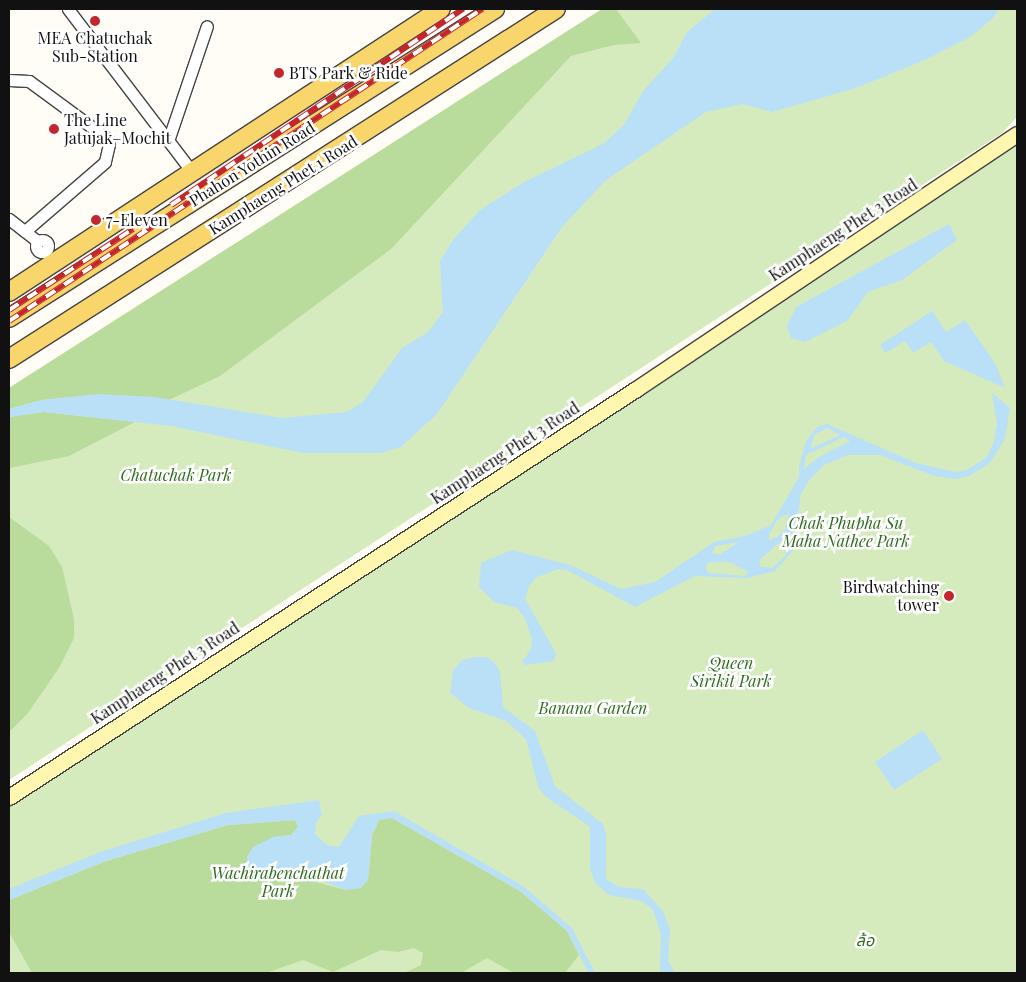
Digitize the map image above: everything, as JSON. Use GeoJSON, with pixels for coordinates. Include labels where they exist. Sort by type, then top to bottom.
{"type":"FeatureCollection","features":[{"type":"Feature","properties":{"kind":"main road","name":"Phahon Yothin Road"},"geometry":{"type":"LineString","coordinates":[[9,292],[46,252],[192,172],[441,9]]}},
{"type":"Feature","properties":{"kind":"main road","name":"Phahon Yothin Road"},"geometry":{"type":"LineString","coordinates":[[9,318],[495,9]]}},
{"type":"Feature","properties":{"kind":"main road","name":"Kamphaeng Phet 1 Road"},"geometry":{"type":"LineString","coordinates":[[9,358],[556,9]]}},
{"type":"Feature","properties":{"kind":"street"},"geometry":{"type":"LineString","coordinates":[[68,9],[192,172]]}},
{"type":"Feature","properties":{"kind":"street"},"geometry":{"type":"LineString","coordinates":[[168,141],[207,26]]}},
{"type":"Feature","properties":{"kind":"street"},"geometry":{"type":"LineString","coordinates":[[9,80],[28,81],[108,139],[110,148],[105,162],[25,231]]}},
{"type":"Feature","properties":{"kind":"street","name":"Kamphaeng Phet 3 Road"},"geometry":{"type":"LineString","coordinates":[[9,797],[636,389],[1017,134]]}},
{"type":"Feature","properties":{"kind":"street"},"geometry":{"type":"LineString","coordinates":[[9,220],[25,231],[46,252]]}},
{"type":"Feature","properties":{"kind":"green space","name":"Chatuchak Park"},"geometry":{"type":"Polygon","coordinates":[[[602,9],[1017,9],[1017,117],[1002,133],[9,780],[9,388],[602,9]]]}},
{"type":"Feature","properties":{"kind":"green space"},"geometry":{"type":"Polygon","coordinates":[[[602,9],[616,9],[641,43],[614,45],[571,56],[391,249],[220,376],[169,400],[95,395],[42,400],[9,409],[9,388],[602,9]]]}},
{"type":"Feature","properties":{"kind":"green space","name":"Queen Sirikit Park"},"geometry":{"type":"Polygon","coordinates":[[[1017,144],[1017,973],[9,973],[9,806],[352,577],[1017,144]]]}},
{"type":"Feature","properties":{"kind":"green space"},"geometry":{"type":"Polygon","coordinates":[[[44,412],[135,422],[69,456],[9,468],[9,417],[44,412]]]}},
{"type":"Feature","properties":{"kind":"green space"},"geometry":{"type":"Polygon","coordinates":[[[9,517],[49,546],[62,567],[74,619],[74,638],[59,668],[28,713],[9,732],[9,517]]]}},
{"type":"Feature","properties":{"kind":"green space","name":"Wachirabenchathat Park"},"geometry":{"type":"Polygon","coordinates":[[[392,818],[520,891],[567,931],[579,955],[565,973],[514,973],[487,958],[461,973],[404,973],[421,965],[423,953],[414,948],[398,952],[381,950],[333,972],[303,960],[266,973],[32,973],[9,932],[9,900],[106,861],[228,825],[295,820],[298,827],[291,835],[273,837],[308,880],[346,890],[368,880],[372,835],[379,820],[392,818]]]}},
{"type":"Feature","properties":{"kind":"water"},"geometry":{"type":"Polygon","coordinates":[[[715,9],[999,9],[993,18],[970,37],[925,60],[856,88],[772,112],[743,104],[706,112],[606,180],[562,227],[437,414],[401,447],[380,453],[303,453],[171,426],[44,412],[9,417],[9,409],[42,400],[98,394],[155,397],[282,418],[347,412],[363,402],[402,348],[428,332],[443,312],[440,261],[453,240],[480,210],[526,181],[603,144],[623,126],[644,90],[674,57],[687,32],[715,9]]]}},
{"type":"Feature","properties":{"kind":"water"},"geometry":{"type":"Polygon","coordinates":[[[949,224],[957,240],[902,280],[868,292],[847,321],[805,342],[791,338],[787,326],[796,307],[949,224]]]}},
{"type":"Feature","properties":{"kind":"water"},"geometry":{"type":"Polygon","coordinates":[[[932,311],[946,332],[965,320],[995,363],[1005,388],[944,361],[931,342],[913,353],[905,341],[885,353],[880,345],[932,311]]]}},
{"type":"Feature","properties":{"kind":"water"},"geometry":{"type":"Polygon","coordinates":[[[992,393],[1010,408],[1005,439],[990,463],[969,476],[955,479],[934,476],[880,455],[848,455],[824,465],[809,480],[801,494],[793,550],[775,571],[747,578],[695,576],[635,607],[567,570],[558,569],[537,577],[529,586],[525,599],[556,653],[554,661],[525,665],[522,662],[531,649],[532,640],[525,618],[517,608],[494,602],[479,587],[481,563],[512,550],[570,565],[621,589],[655,582],[714,542],[748,535],[771,525],[799,477],[799,466],[806,441],[817,427],[827,424],[916,463],[955,472],[967,470],[987,457],[994,441],[997,424],[992,393]],[[828,428],[815,434],[810,449],[840,435],[828,428]],[[844,437],[806,455],[804,469],[819,457],[850,441],[844,437]],[[789,513],[778,519],[769,534],[769,540],[778,537],[785,529],[789,513]],[[787,536],[759,560],[761,567],[772,568],[785,556],[791,540],[787,536]],[[739,542],[715,546],[712,553],[719,555],[739,542]],[[709,562],[705,568],[709,573],[745,576],[749,572],[729,562],[709,562]]]}},
{"type":"Feature","properties":{"kind":"water"},"geometry":{"type":"Polygon","coordinates":[[[487,657],[495,663],[500,672],[503,707],[535,731],[555,786],[603,824],[606,833],[606,879],[619,887],[643,889],[663,911],[670,930],[668,961],[675,973],[662,973],[660,970],[661,935],[653,910],[642,901],[609,895],[596,884],[590,870],[590,827],[545,796],[538,787],[526,739],[506,721],[469,708],[450,693],[453,671],[462,660],[487,657]]]}},
{"type":"Feature","properties":{"kind":"water"},"geometry":{"type":"Polygon","coordinates":[[[923,730],[942,759],[894,790],[875,762],[923,730]]]}},
{"type":"Feature","properties":{"kind":"water"},"geometry":{"type":"Polygon","coordinates":[[[319,800],[322,815],[316,823],[315,834],[327,845],[339,847],[359,816],[394,811],[523,886],[572,928],[595,973],[589,973],[567,931],[520,891],[392,818],[379,820],[372,835],[368,880],[361,888],[346,890],[325,882],[256,879],[248,875],[247,857],[253,847],[273,837],[291,835],[298,827],[295,820],[228,825],[106,861],[9,900],[9,889],[103,851],[226,813],[319,800]]]}},
{"type":"Feature","properties":{"kind":"railway"},"geometry":{"type":"LineString","coordinates":[[171,205],[463,9]]}},
{"type":"Feature","properties":{"kind":"railway"},"geometry":{"type":"LineString","coordinates":[[9,321],[482,9]]}},
{"type":"Feature","properties":{"kind":"railway"},"geometry":{"type":"LineString","coordinates":[[9,310],[133,229]]}},
{"type":"Feature","properties":{"kind":"place","name":"MEA Chatuchak Sub-Station"},"geometry":{"type":"Point","coordinates":[95,21]}},
{"type":"Feature","properties":{"kind":"place","name":"BTS Park & Ride"},"geometry":{"type":"Point","coordinates":[279,73]}},
{"type":"Feature","properties":{"kind":"place","name":"The Line Jatujak–Mochit"},"geometry":{"type":"Point","coordinates":[54,129]}},
{"type":"Feature","properties":{"kind":"place","name":"7-Eleven"},"geometry":{"type":"Point","coordinates":[96,220]}},
{"type":"Feature","properties":{"kind":"place","name":"Birdwatching tower"},"geometry":{"type":"Point","coordinates":[949,596]}},
{"type":"Feature","properties":{"kind":"park label","name":"Chak Phupha Su Maha Nathee Park"},"geometry":{"type":"Point","coordinates":[846,532]}},
{"type":"Feature","properties":{"kind":"park label","name":"Banana Garden"},"geometry":{"type":"Point","coordinates":[593,708]}},
{"type":"Feature","properties":{"kind":"park label","name":"ล้อ"},"geometry":{"type":"Point","coordinates":[865,940]}}]}
